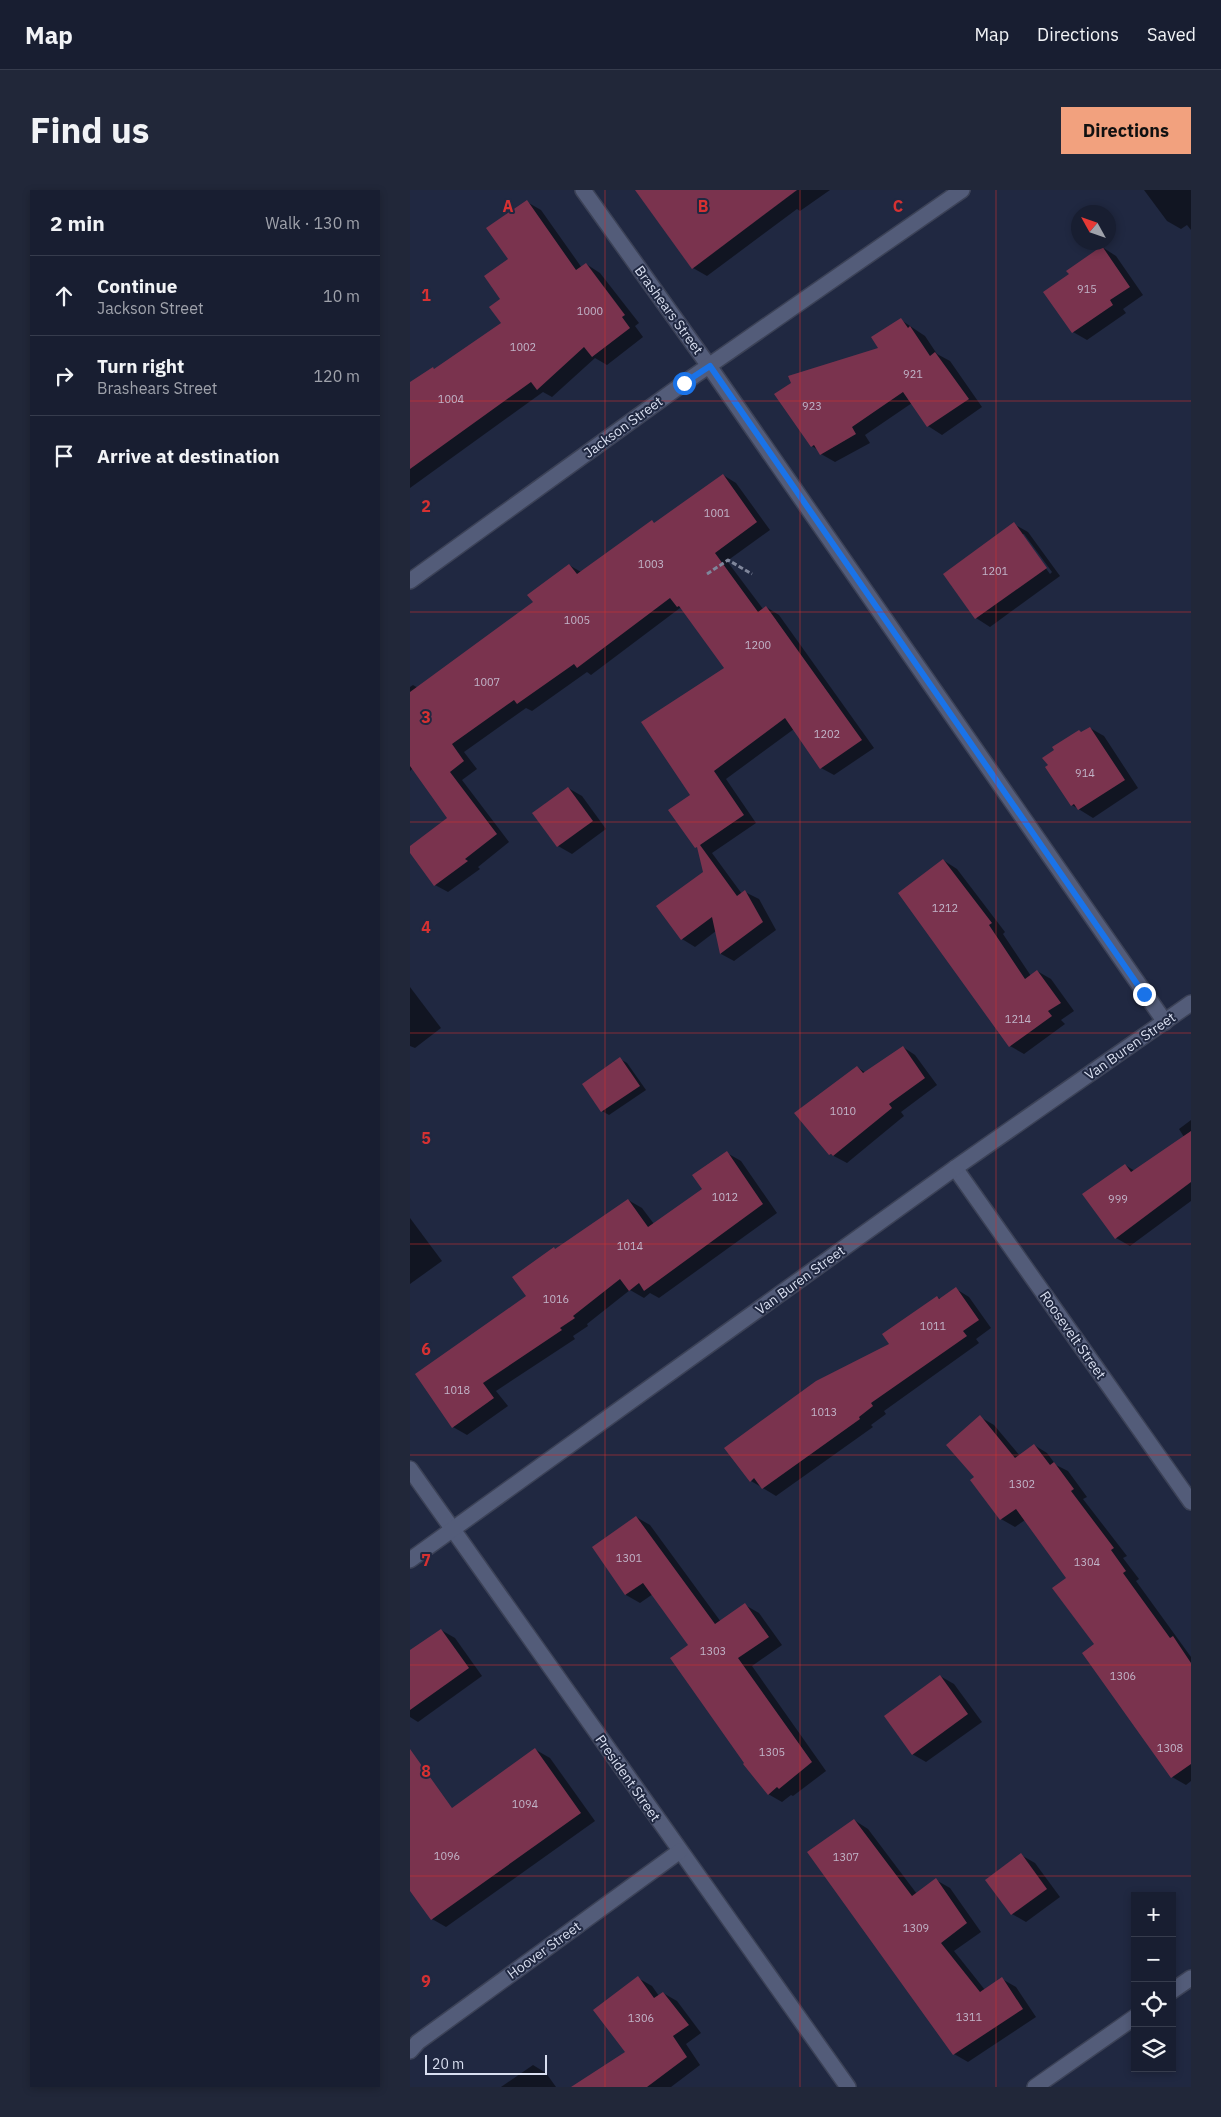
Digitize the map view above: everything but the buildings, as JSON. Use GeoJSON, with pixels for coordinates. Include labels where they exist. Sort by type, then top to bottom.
{"type":"FeatureCollection","features":[{"type":"Feature","properties":{"kind":"street","name":"Brashears Street"},"geometry":{"type":"LineString","coordinates":[[583,190],[710,366],[1165,1022]]}},
{"type":"Feature","properties":{"kind":"street","name":"Jackson Street"},"geometry":{"type":"LineString","coordinates":[[410,581],[710,366],[962,190]]}},
{"type":"Feature","properties":{"kind":"street","name":"Van Buren Street"},"geometry":{"type":"LineString","coordinates":[[410,1560],[955,1168],[1191,1003]]}},
{"type":"Feature","properties":{"kind":"street","name":"Roosevelt Street"},"geometry":{"type":"LineString","coordinates":[[955,1168],[1191,1502]]}},
{"type":"Feature","properties":{"kind":"street","name":"President Street"},"geometry":{"type":"LineString","coordinates":[[410,1469],[848,2087]]}},
{"type":"Feature","properties":{"kind":"street","name":"Hoover Street"},"geometry":{"type":"LineString","coordinates":[[410,2051],[418,2042],[680,1851]]}},
{"type":"Feature","properties":{"kind":"street"},"geometry":{"type":"LineString","coordinates":[[1176,1988],[1191,1978]]}},
{"type":"Feature","properties":{"kind":"street"},"geometry":{"type":"LineString","coordinates":[[1035,2087],[1131,2020]]}},
{"type":"Feature","properties":{"kind":"path"},"geometry":{"type":"LineString","coordinates":[[708,574],[728,560],[752,574]]}},
{"type":"Feature","properties":{"kind":"route"},"geometry":{"type":"LineString","coordinates":[[684,383],[710,366],[1144,994]]}}]}
